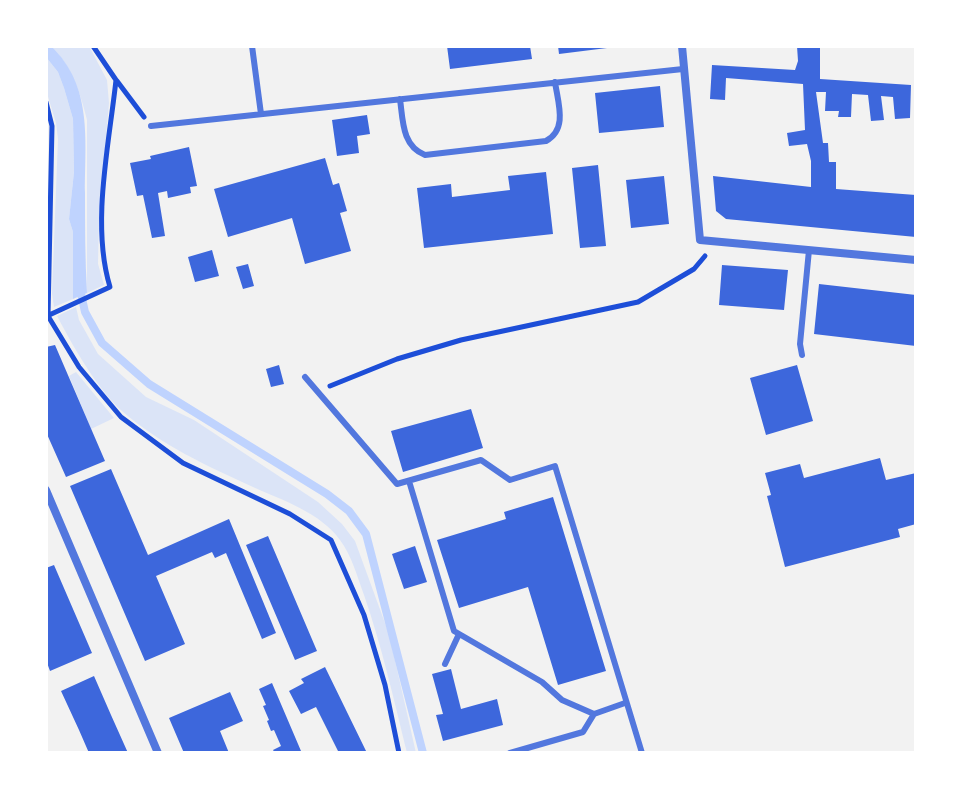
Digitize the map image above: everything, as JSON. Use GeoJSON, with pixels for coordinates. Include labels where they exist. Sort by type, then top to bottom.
{"type":"FeatureCollection","features":[{"type":"Feature","properties":{"kind":"street"},"geometry":{"type":"LineString","coordinates":[[682,46],[700,240],[916,260]]}},
{"type":"Feature","properties":{"kind":"street"},"geometry":{"type":"LineString","coordinates":[[46,490],[158,753]]}},
{"type":"Feature","properties":{"kind":"lane"},"geometry":{"type":"LineString","coordinates":[[252,46],[261,114]]}},
{"type":"Feature","properties":{"kind":"lane"},"geometry":{"type":"LineString","coordinates":[[151,126],[683,69]]}},
{"type":"Feature","properties":{"kind":"lane"},"geometry":{"type":"LineString","coordinates":[[400,99],[407,140],[425,155],[546,141],[553,137],[560,124],[555,82]]}},
{"type":"Feature","properties":{"kind":"lane"},"geometry":{"type":"LineString","coordinates":[[802,355],[800,344],[809,250]]}},
{"type":"Feature","properties":{"kind":"lane"},"geometry":{"type":"LineString","coordinates":[[305,377],[397,484],[481,460],[510,480],[555,466],[642,753]]}},
{"type":"Feature","properties":{"kind":"lane"},"geometry":{"type":"LineString","coordinates":[[409,481],[454,631],[542,682],[562,700],[594,714]]}},
{"type":"Feature","properties":{"kind":"lane"},"geometry":{"type":"LineString","coordinates":[[445,664],[459,634]]}},
{"type":"Feature","properties":{"kind":"lane"},"geometry":{"type":"LineString","coordinates":[[510,753],[583,732],[594,714],[625,703]]}},
{"type":"Feature","properties":{"kind":"path"},"geometry":{"type":"LineString","coordinates":[[93,46],[151,126]]}},
{"type":"Feature","properties":{"kind":"path"},"geometry":{"type":"LineString","coordinates":[[47,316],[110,287],[102,261],[102,215],[116,80]]}},
{"type":"Feature","properties":{"kind":"path"},"geometry":{"type":"LineString","coordinates":[[46,102],[52,126],[47,316],[79,367],[121,417],[183,463],[290,514],[331,540],[364,615],[385,685],[399,753]]}},
{"type":"Feature","properties":{"kind":"path"},"geometry":{"type":"LineString","coordinates":[[318,392],[397,359],[461,340],[638,302],[694,269],[705,258],[713,241]]}},
{"type":"Feature","properties":{"kind":"path"},"geometry":{"type":"LineString","coordinates":[[46,273],[49,280]]}},
{"type":"Feature","properties":{"kind":"shaded area"},"geometry":{"type":"Polygon","coordinates":[[[51,46],[89,46],[107,80],[109,103],[98,264],[104,285],[87,293],[87,120],[74,80],[51,46]]]}},
{"type":"Feature","properties":{"kind":"shaded area"},"geometry":{"type":"Polygon","coordinates":[[[46,57],[58,72],[73,119],[74,172],[69,219],[73,232],[73,299],[54,307],[58,139],[46,90],[46,57]]]}},
{"type":"Feature","properties":{"kind":"shaded area"},"geometry":{"type":"Polygon","coordinates":[[[76,307],[79,320],[98,354],[146,397],[194,420],[318,502],[355,541],[389,634],[416,753],[407,753],[370,615],[354,566],[340,540],[312,515],[185,454],[122,411],[95,379],[57,316],[76,307]]]}},
{"type":"Feature","properties":{"kind":"shaded area"},"geometry":{"type":"Polygon","coordinates":[[[76,372],[114,418],[91,429],[69,376],[76,372]]]}},
{"type":"Feature","properties":{"kind":"water"},"geometry":{"type":"Polygon","coordinates":[[[46,46],[51,46],[65,62],[74,78],[84,115],[87,293],[73,299],[73,232],[69,219],[74,172],[73,119],[58,72],[46,57],[46,46]]]}},
{"type":"Feature","properties":{"kind":"building"},"geometry":{"type":"Polygon","coordinates":[[[447,46],[530,46],[532,59],[450,69],[447,46]]]}},
{"type":"Feature","properties":{"kind":"building"},"geometry":{"type":"Polygon","coordinates":[[[558,46],[607,46],[607,48],[559,54],[558,46]]]}},
{"type":"Feature","properties":{"kind":"building"},"geometry":{"type":"Polygon","coordinates":[[[797,46],[820,46],[820,79],[911,85],[910,118],[895,119],[893,97],[881,96],[884,120],[871,121],[868,95],[852,94],[851,117],[838,117],[839,111],[825,111],[826,92],[816,92],[823,143],[828,143],[829,162],[836,162],[836,189],[916,195],[916,237],[726,219],[716,211],[713,176],[811,187],[811,161],[807,144],[789,146],[787,133],[805,130],[803,84],[726,78],[725,100],[710,99],[712,65],[795,70],[797,46]]]}},
{"type":"Feature","properties":{"kind":"building"},"geometry":{"type":"Polygon","coordinates":[[[660,86],[664,127],[599,133],[595,93],[660,86]]]}},
{"type":"Feature","properties":{"kind":"building"},"geometry":{"type":"Polygon","coordinates":[[[367,115],[370,134],[357,136],[359,153],[337,156],[332,120],[367,115]]]}},
{"type":"Feature","properties":{"kind":"building"},"geometry":{"type":"Polygon","coordinates":[[[189,147],[197,186],[190,187],[191,193],[168,198],[167,191],[158,193],[165,236],[152,238],[143,195],[137,196],[130,163],[189,147]]]}},
{"type":"Feature","properties":{"kind":"building"},"geometry":{"type":"Polygon","coordinates":[[[325,158],[333,185],[339,183],[347,211],[340,213],[351,251],[305,264],[292,218],[228,237],[214,189],[325,158]]]}},
{"type":"Feature","properties":{"kind":"building"},"geometry":{"type":"Polygon","coordinates":[[[598,165],[606,246],[580,248],[572,168],[598,165]]]}},
{"type":"Feature","properties":{"kind":"building"},"geometry":{"type":"Polygon","coordinates":[[[546,172],[553,234],[424,248],[417,188],[451,184],[452,197],[510,190],[508,176],[546,172]]]}},
{"type":"Feature","properties":{"kind":"building"},"geometry":{"type":"Polygon","coordinates":[[[664,176],[669,224],[631,228],[626,180],[664,176]]]}},
{"type":"Feature","properties":{"kind":"building"},"geometry":{"type":"Polygon","coordinates":[[[212,250],[219,276],[195,282],[188,257],[212,250]]]}},
{"type":"Feature","properties":{"kind":"building"},"geometry":{"type":"Polygon","coordinates":[[[248,264],[254,286],[243,289],[236,267],[248,264]]]}},
{"type":"Feature","properties":{"kind":"building"},"geometry":{"type":"Polygon","coordinates":[[[722,265],[788,270],[784,310],[719,305],[722,265]]]}},
{"type":"Feature","properties":{"kind":"building"},"geometry":{"type":"Polygon","coordinates":[[[819,284],[916,295],[916,346],[814,334],[819,284]]]}},
{"type":"Feature","properties":{"kind":"building"},"geometry":{"type":"Polygon","coordinates":[[[55,345],[105,461],[66,477],[46,432],[46,347],[55,345]]]}},
{"type":"Feature","properties":{"kind":"building"},"geometry":{"type":"Polygon","coordinates":[[[279,365],[284,384],[271,387],[266,369],[279,365]]]}},
{"type":"Feature","properties":{"kind":"building"},"geometry":{"type":"Polygon","coordinates":[[[797,365],[813,421],[766,435],[750,378],[797,365]]]}},
{"type":"Feature","properties":{"kind":"building"},"geometry":{"type":"Polygon","coordinates":[[[471,409],[483,448],[403,472],[391,431],[471,409]]]}},
{"type":"Feature","properties":{"kind":"building"},"geometry":{"type":"Polygon","coordinates":[[[880,458],[886,480],[916,473],[916,524],[898,529],[900,537],[785,567],[767,496],[771,495],[765,473],[800,464],[804,478],[880,458]]]}},
{"type":"Feature","properties":{"kind":"building"},"geometry":{"type":"Polygon","coordinates":[[[111,469],[148,555],[229,519],[276,633],[262,639],[226,553],[215,558],[212,552],[156,576],[185,644],[145,661],[70,486],[111,469]]]}},
{"type":"Feature","properties":{"kind":"building"},"geometry":{"type":"Polygon","coordinates":[[[553,497],[606,671],[558,685],[528,587],[459,608],[437,540],[506,519],[504,512],[553,497]]]}},
{"type":"Feature","properties":{"kind":"building"},"geometry":{"type":"Polygon","coordinates":[[[268,536],[317,651],[295,660],[246,545],[268,536]]]}},
{"type":"Feature","properties":{"kind":"building"},"geometry":{"type":"Polygon","coordinates":[[[415,546],[427,582],[404,589],[392,554],[415,546]]]}},
{"type":"Feature","properties":{"kind":"building"},"geometry":{"type":"Polygon","coordinates":[[[54,565],[92,653],[50,671],[46,660],[46,568],[54,565]]]}},
{"type":"Feature","properties":{"kind":"building"},"geometry":{"type":"Polygon","coordinates":[[[325,667],[367,753],[339,753],[316,707],[301,714],[289,691],[304,683],[301,679],[325,667]]]}},
{"type":"Feature","properties":{"kind":"building"},"geometry":{"type":"Polygon","coordinates":[[[451,669],[461,709],[497,699],[503,725],[443,741],[436,715],[443,714],[432,674],[451,669]]]}},
{"type":"Feature","properties":{"kind":"building"},"geometry":{"type":"Polygon","coordinates":[[[94,676],[128,753],[89,753],[61,691],[94,676]]]}},
{"type":"Feature","properties":{"kind":"building"},"geometry":{"type":"Polygon","coordinates":[[[272,683],[301,751],[296,753],[275,753],[273,750],[281,746],[267,721],[263,706],[266,705],[259,689],[272,683]]]}},
{"type":"Feature","properties":{"kind":"building"},"geometry":{"type":"Polygon","coordinates":[[[230,692],[243,721],[220,731],[229,753],[184,753],[169,718],[230,692]]]}},
{"type":"Feature","properties":{"kind":"waterway"},"geometry":{"type":"LineString","coordinates":[[79,285],[85,312],[102,343],[149,384],[327,494],[349,511],[366,534],[423,753]]}}]}
